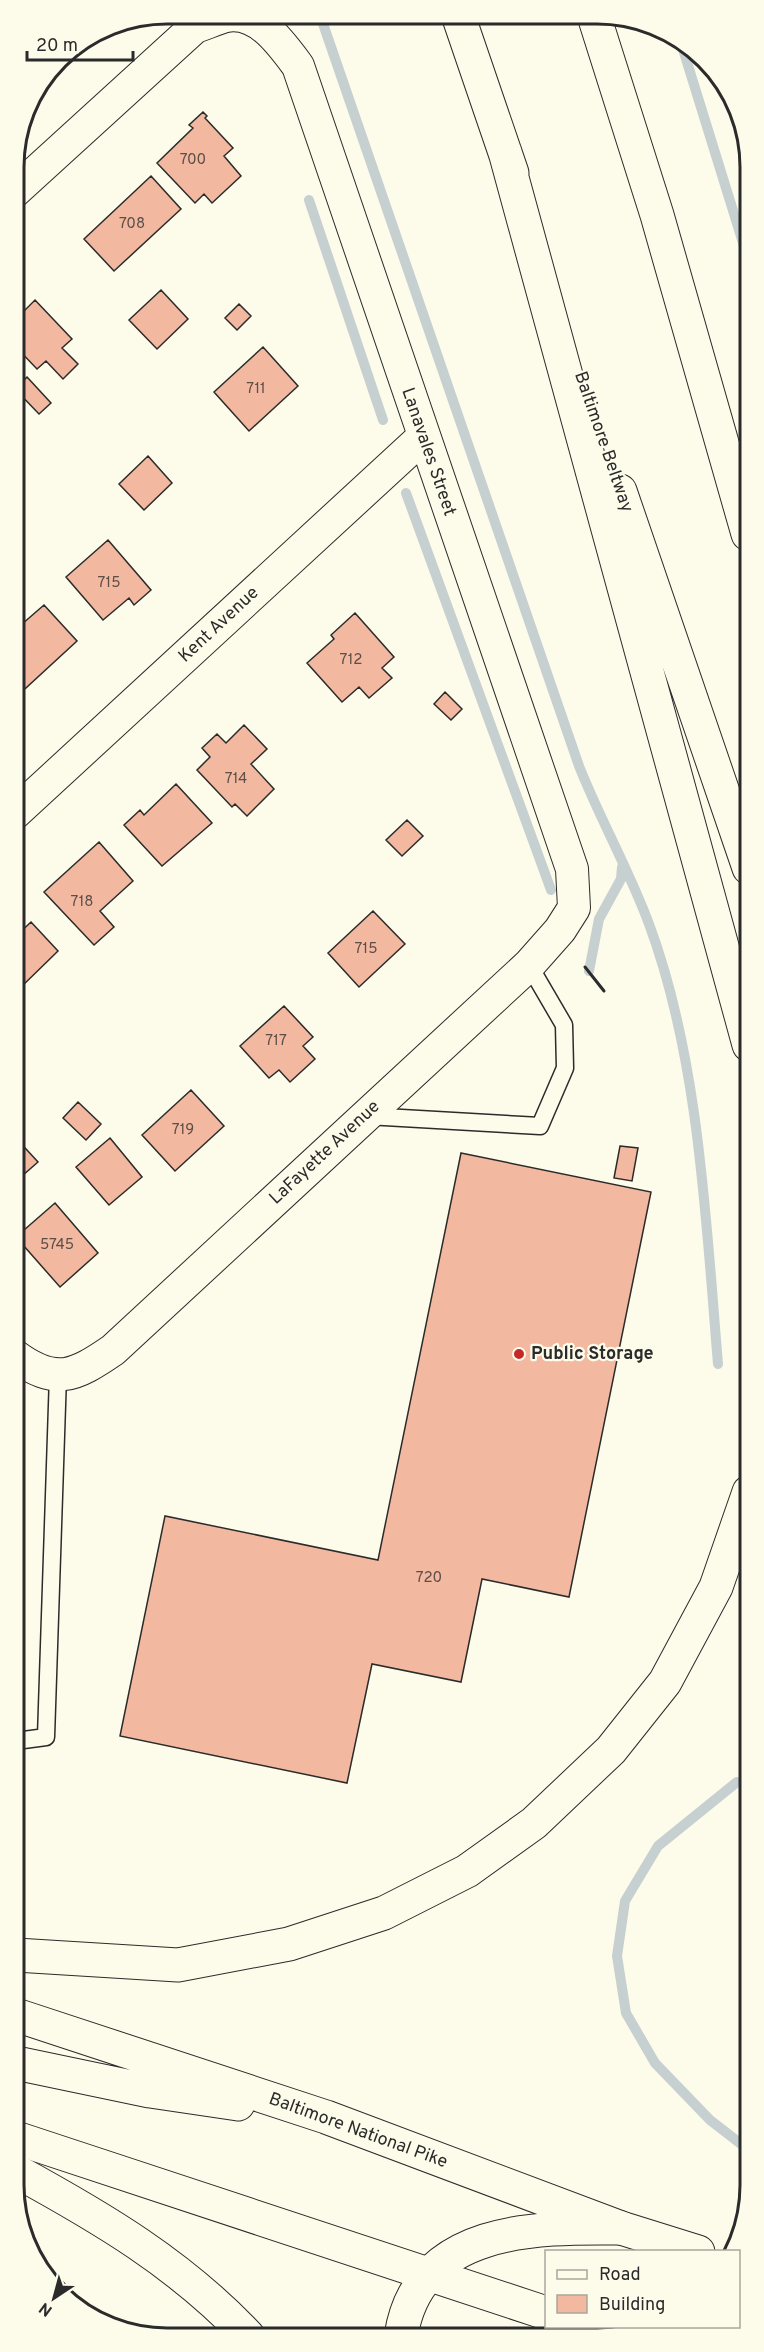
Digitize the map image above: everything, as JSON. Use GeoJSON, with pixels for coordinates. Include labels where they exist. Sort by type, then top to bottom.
{"type":"FeatureCollection","features":[{"type":"Feature","properties":{"kind":"main road","name":"Baltimore Beltway"},"geometry":{"type":"LineString","coordinates":[[461,24],[740,844]]}},
{"type":"Feature","properties":{"kind":"main road"},"geometry":{"type":"LineString","coordinates":[[597,24],[657,215],[740,506]]}},
{"type":"Feature","properties":{"kind":"main road"},"geometry":{"type":"LineString","coordinates":[[505,152],[740,1012]]}},
{"type":"Feature","properties":{"kind":"main road"},"geometry":{"type":"LineString","coordinates":[[657,215],[740,449]]}},
{"type":"Feature","properties":{"kind":"main road"},"geometry":{"type":"LineString","coordinates":[[24,1955],[178,1965],[289,1944],[384,1913],[467,1872],[534,1823],[611,1750],[665,1682],[716,1587],[740,1518]]}},
{"type":"Feature","properties":{"kind":"main road","name":"Baltimore National Pike"},"geometry":{"type":"LineString","coordinates":[[24,2018],[326,2117],[621,2228],[692,2250]]}},
{"type":"Feature","properties":{"kind":"main road"},"geometry":{"type":"LineString","coordinates":[[24,2064],[150,2091],[326,2117]]}},
{"type":"Feature","properties":{"kind":"main road"},"geometry":{"type":"LineString","coordinates":[[24,2141],[545,2313]]}},
{"type":"Feature","properties":{"kind":"main road"},"geometry":{"type":"LineString","coordinates":[[24,2176],[104,2219],[157,2255],[206,2294],[240,2328]]}},
{"type":"Feature","properties":{"kind":"main road"},"geometry":{"type":"LineString","coordinates":[[402,2328],[404,2316],[428,2274],[466,2246],[497,2236],[563,2227],[621,2228]]}},
{"type":"Feature","properties":{"kind":"street","name":"Lanavales Street"},"geometry":{"type":"LineString","coordinates":[[24,183],[195,27],[203,24]]}},
{"type":"Feature","properties":{"kind":"street","name":"Lanavales Street"},"geometry":{"type":"LineString","coordinates":[[258,24],[278,39],[298,66],[572,869],[574,908]]}},
{"type":"Feature","properties":{"kind":"street","name":"Kent Avenue"},"geometry":{"type":"LineString","coordinates":[[24,805],[423,437]]}},
{"type":"Feature","properties":{"kind":"street","name":"LaFayette Avenue"},"geometry":{"type":"LineString","coordinates":[[58,1375],[83,1371],[112,1350],[528,965],[560,930],[574,908]]}},
{"type":"Feature","properties":{"kind":"street"},"geometry":{"type":"LineString","coordinates":[[24,1362],[58,1375]]}},
{"type":"Feature","properties":{"kind":"lane"},"geometry":{"type":"LineString","coordinates":[[365,1116],[540,1126],[565,1068],[564,1025],[528,965]]}},
{"type":"Feature","properties":{"kind":"lane"},"geometry":{"type":"LineString","coordinates":[[24,1740],[46,1737],[58,1375]]}},
{"type":"Feature","properties":{"kind":"building"},"geometry":{"type":"Polygon","coordinates":[[[203,112],[207,116],[205,118],[233,148],[224,156],[241,176],[212,203],[204,194],[195,203],[157,163],[193,128],[189,125],[203,112]]]}},
{"type":"Feature","properties":{"kind":"building"},"geometry":{"type":"Polygon","coordinates":[[[151,176],[181,209],[114,271],[84,239],[151,176]]]}},
{"type":"Feature","properties":{"kind":"building"},"geometry":{"type":"Polygon","coordinates":[[[161,290],[188,319],[157,349],[129,320],[161,290]]]}},
{"type":"Feature","properties":{"kind":"building"},"geometry":{"type":"Polygon","coordinates":[[[35,300],[72,339],[62,348],[78,364],[63,379],[46,361],[37,369],[24,355],[24,311],[35,300]]]}},
{"type":"Feature","properties":{"kind":"building"},"geometry":{"type":"Polygon","coordinates":[[[239,304],[251,316],[237,330],[225,318],[239,304]]]}},
{"type":"Feature","properties":{"kind":"building"},"geometry":{"type":"Polygon","coordinates":[[[263,347],[298,386],[249,431],[214,392],[263,347]]]}},
{"type":"Feature","properties":{"kind":"building"},"geometry":{"type":"Polygon","coordinates":[[[27,377],[51,403],[39,414],[24,398],[24,380],[27,377]]]}},
{"type":"Feature","properties":{"kind":"building"},"geometry":{"type":"Polygon","coordinates":[[[148,456],[172,483],[144,510],[119,484],[148,456]]]}},
{"type":"Feature","properties":{"kind":"building"},"geometry":{"type":"Polygon","coordinates":[[[108,540],[151,590],[134,605],[129,598],[103,620],[66,577],[108,540]]]}},
{"type":"Feature","properties":{"kind":"building"},"geometry":{"type":"Polygon","coordinates":[[[44,605],[77,641],[24,690],[24,622],[44,605]]]}},
{"type":"Feature","properties":{"kind":"building"},"geometry":{"type":"Polygon","coordinates":[[[355,613],[394,657],[382,668],[392,678],[369,698],[359,687],[342,702],[307,663],[334,639],[331,635],[355,613]]]}},
{"type":"Feature","properties":{"kind":"building"},"geometry":{"type":"Polygon","coordinates":[[[445,692],[462,709],[451,720],[434,704],[445,692]]]}},
{"type":"Feature","properties":{"kind":"building"},"geometry":{"type":"Polygon","coordinates":[[[244,725],[267,749],[251,764],[274,789],[247,816],[235,804],[232,807],[197,770],[210,757],[202,748],[217,734],[226,743],[244,725]]]}},
{"type":"Feature","properties":{"kind":"building"},"geometry":{"type":"Polygon","coordinates":[[[176,784],[212,823],[162,866],[124,825],[140,810],[144,815],[176,784]]]}},
{"type":"Feature","properties":{"kind":"building"},"geometry":{"type":"Polygon","coordinates":[[[407,820],[423,836],[402,856],[386,840],[407,820]]]}},
{"type":"Feature","properties":{"kind":"building"},"geometry":{"type":"Polygon","coordinates":[[[99,842],[133,881],[100,911],[114,927],[94,945],[44,892],[99,842]]]}},
{"type":"Feature","properties":{"kind":"building"},"geometry":{"type":"Polygon","coordinates":[[[373,911],[405,944],[359,987],[328,953],[373,911]]]}},
{"type":"Feature","properties":{"kind":"building"},"geometry":{"type":"Polygon","coordinates":[[[31,922],[58,951],[24,984],[24,929],[31,922]]]}},
{"type":"Feature","properties":{"kind":"building"},"geometry":{"type":"Polygon","coordinates":[[[284,1006],[313,1037],[303,1046],[315,1059],[290,1082],[279,1070],[269,1078],[240,1046],[284,1006]]]}},
{"type":"Feature","properties":{"kind":"building"},"geometry":{"type":"Polygon","coordinates":[[[191,1090],[224,1126],[175,1171],[142,1135],[191,1090]]]}},
{"type":"Feature","properties":{"kind":"building"},"geometry":{"type":"Polygon","coordinates":[[[78,1102],[101,1124],[86,1140],[63,1118],[78,1102]]]}},
{"type":"Feature","properties":{"kind":"building"},"geometry":{"type":"Polygon","coordinates":[[[110,1138],[142,1177],[109,1205],[76,1167],[110,1138]]]}},
{"type":"Feature","properties":{"kind":"building"},"geometry":{"type":"Polygon","coordinates":[[[620,1146],[638,1148],[632,1181],[614,1178],[620,1146]]]}},
{"type":"Feature","properties":{"kind":"building"},"geometry":{"type":"Polygon","coordinates":[[[24,1147],[38,1162],[24,1174],[24,1147]]]}},
{"type":"Feature","properties":{"kind":"building","name":"Public Storage"},"geometry":{"type":"Polygon","coordinates":[[[461,1153],[651,1192],[569,1597],[482,1579],[461,1682],[372,1664],[347,1783],[120,1736],[165,1516],[378,1560],[461,1153]]]}},
{"type":"Feature","properties":{"kind":"building"},"geometry":{"type":"Polygon","coordinates":[[[55,1203],[98,1253],[60,1287],[24,1246],[24,1230],[55,1203]]]}},
{"type":"Feature","properties":{"kind":"waterway"},"geometry":{"type":"LineString","coordinates":[[323,24],[579,766],[641,904],[666,976],[690,1085],[698,1141],[718,1364]]}},
{"type":"Feature","properties":{"kind":"waterway"},"geometry":{"type":"LineString","coordinates":[[685,55],[740,233]]}},
{"type":"Feature","properties":{"kind":"waterway"},"geometry":{"type":"LineString","coordinates":[[309,200],[383,420]]}},
{"type":"Feature","properties":{"kind":"waterway"},"geometry":{"type":"LineString","coordinates":[[406,493],[551,890]]}},
{"type":"Feature","properties":{"kind":"waterway"},"geometry":{"type":"LineString","coordinates":[[589,971],[599,919],[621,879],[622,867]]}},
{"type":"Feature","properties":{"kind":"waterway"},"geometry":{"type":"LineString","coordinates":[[737,1782],[658,1846],[625,1901],[617,1956],[626,2013],[655,2063],[710,2120],[740,2143]]}},
{"type":"Feature","properties":{"kind":"wall"},"geometry":{"type":"LineString","coordinates":[[585,967],[604,991]]}},
{"type":"Feature","properties":{"kind":"place","name":"Public Storage"},"geometry":{"type":"Point","coordinates":[519,1354]}}]}
